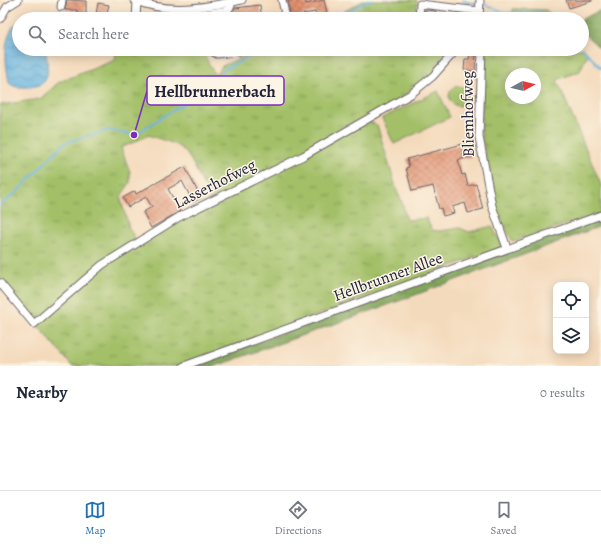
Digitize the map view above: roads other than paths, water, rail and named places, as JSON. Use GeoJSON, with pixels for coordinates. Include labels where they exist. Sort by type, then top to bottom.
{"type":"FeatureCollection","features":[{"type":"Feature","properties":{"kind":"street"},"geometry":{"type":"LineString","coordinates":[[0,19],[7,7],[18,0]]}},
{"type":"Feature","properties":{"kind":"street"},"geometry":{"type":"LineString","coordinates":[[136,12],[136,1],[152,6],[171,9],[242,0]]}},
{"type":"Feature","properties":{"kind":"street"},"geometry":{"type":"LineString","coordinates":[[282,0],[285,12]]}},
{"type":"Feature","properties":{"kind":"street"},"geometry":{"type":"LineString","coordinates":[[220,12],[228,10],[230,2]]}},
{"type":"Feature","properties":{"kind":"street"},"geometry":{"type":"LineString","coordinates":[[419,12],[420,4],[479,10]]}},
{"type":"Feature","properties":{"kind":"street","name":"Lasserhofweg"},"geometry":{"type":"LineString","coordinates":[[0,283],[34,324],[102,265],[153,235],[179,217],[304,156],[398,102],[428,81],[451,56]]}},
{"type":"Feature","properties":{"kind":"street","name":"Bliemhofweg"},"geometry":{"type":"LineString","coordinates":[[482,56],[479,137],[492,206],[507,248]]}},
{"type":"Feature","properties":{"kind":"street","name":"Hellbrunner Allee"},"geometry":{"type":"LineString","coordinates":[[184,366],[601,215]]}},
{"type":"Feature","properties":{"kind":"water"},"geometry":{"type":"Polygon","coordinates":[[[12,29],[12,56],[47,56],[48,70],[47,76],[42,84],[36,86],[17,87],[9,83],[6,52],[12,29]]]}},
{"type":"Feature","properties":{"kind":"waterway"},"geometry":{"type":"LineString","coordinates":[[347,12],[367,1],[372,0]]}},
{"type":"Feature","properties":{"kind":"waterway"},"geometry":{"type":"LineString","coordinates":[[463,0],[469,3],[484,4],[503,12]]}},
{"type":"Feature","properties":{"kind":"waterway"},"geometry":{"type":"LineString","coordinates":[[589,55],[601,68]]}},
{"type":"Feature","properties":{"kind":"waterway"},"geometry":{"type":"LineString","coordinates":[[0,205],[16,193],[64,143],[109,130],[134,135],[208,88],[226,68],[252,56]]}},
{"type":"Feature","properties":{"kind":"place","name":"Hellbrunnerbach"},"geometry":{"type":"Point","coordinates":[134,135]}}]}
